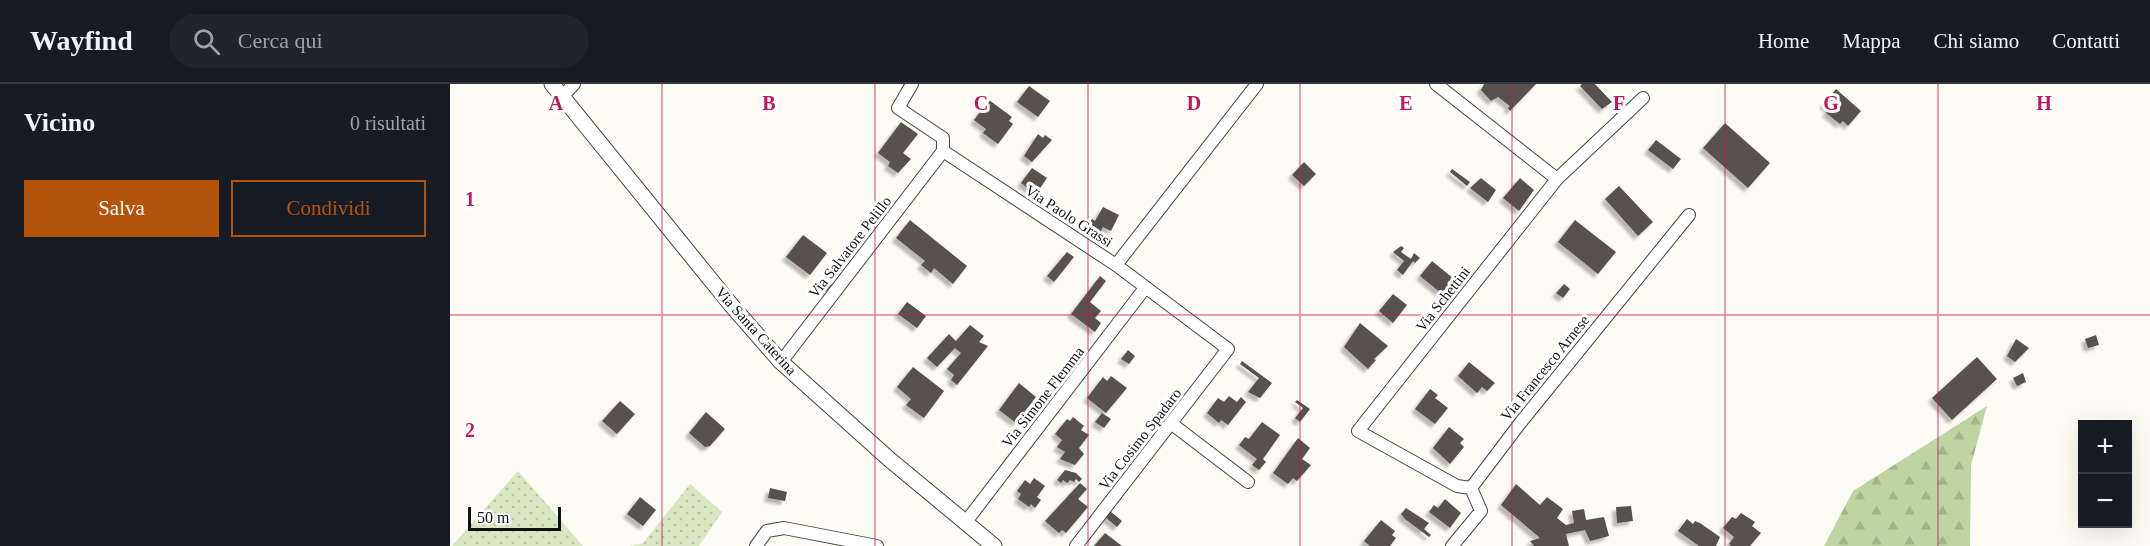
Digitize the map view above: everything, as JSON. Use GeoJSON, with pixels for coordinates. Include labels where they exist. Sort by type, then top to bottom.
{"type":"FeatureCollection","features":[{"type":"Feature","properties":{"kind":"street","name":"Via Santa Caterina"},"geometry":{"type":"LineString","coordinates":[[552,84],[781,362],[889,459],[994,546]]}},
{"type":"Feature","properties":{"kind":"street"},"geometry":{"type":"LineString","coordinates":[[562,97],[574,84]]}},
{"type":"Feature","properties":{"kind":"street","name":"Via Paolo Grassi"},"geometry":{"type":"LineString","coordinates":[[912,84],[898,108],[943,138],[943,151],[1116,265],[1228,349]]}},
{"type":"Feature","properties":{"kind":"street"},"geometry":{"type":"LineString","coordinates":[[1116,265],[1257,84]]}},
{"type":"Feature","properties":{"kind":"street"},"geometry":{"type":"LineString","coordinates":[[1436,84],[1557,178]]}},
{"type":"Feature","properties":{"kind":"street","name":"Via Schettini"},"geometry":{"type":"LineString","coordinates":[[1471,488],[1457,486],[1358,431],[1557,178],[1643,98]]}},
{"type":"Feature","properties":{"kind":"street","name":"Via Salvatore Pelillo"},"geometry":{"type":"LineString","coordinates":[[781,362],[943,151]]}},
{"type":"Feature","properties":{"kind":"street","name":"Via Francesco Arnese"},"geometry":{"type":"LineString","coordinates":[[1471,488],[1521,422],[1689,215]]}},
{"type":"Feature","properties":{"kind":"street","name":"Via Simone Flemma"},"geometry":{"type":"LineString","coordinates":[[965,523],[1145,288]]}},
{"type":"Feature","properties":{"kind":"street","name":"Via Cosimo Spadaro"},"geometry":{"type":"LineString","coordinates":[[1076,546],[1228,349]]}},
{"type":"Feature","properties":{"kind":"street"},"geometry":{"type":"LineString","coordinates":[[1172,423],[1248,482]]}},
{"type":"Feature","properties":{"kind":"street"},"geometry":{"type":"LineString","coordinates":[[1452,546],[1480,511],[1471,488]]}},
{"type":"Feature","properties":{"kind":"street"},"geometry":{"type":"LineString","coordinates":[[756,546],[767,531],[784,528],[877,546]]}},
{"type":"Feature","properties":{"kind":"green space"},"geometry":{"type":"Polygon","coordinates":[[[1987,406],[1971,465],[1970,546],[1824,546],[1853,491],[1987,406]]]}},
{"type":"Feature","properties":{"kind":"green space"},"geometry":{"type":"Polygon","coordinates":[[[518,471],[583,546],[452,546],[518,471]]]}},
{"type":"Feature","properties":{"kind":"green space"},"geometry":{"type":"Polygon","coordinates":[[[690,484],[722,512],[699,546],[630,546],[643,543],[690,484]]]}},
{"type":"Feature","properties":{"kind":"building"},"geometry":{"type":"Polygon","coordinates":[[[1484,84],[1536,84],[1510,111],[1508,108],[1510,106],[1498,97],[1491,101],[1481,90],[1484,84]]]}},
{"type":"Feature","properties":{"kind":"building"},"geometry":{"type":"Polygon","coordinates":[[[1595,84],[1612,102],[1602,109],[1580,86],[1595,84]]]}},
{"type":"Feature","properties":{"kind":"building"},"geometry":{"type":"Polygon","coordinates":[[[1029,86],[1050,101],[1038,117],[1017,102],[1029,86]]]}},
{"type":"Feature","properties":{"kind":"building"},"geometry":{"type":"Polygon","coordinates":[[[1836,89],[1861,111],[1848,126],[1843,121],[1840,124],[1826,113],[1829,109],[1823,104],[1836,89]]]}},
{"type":"Feature","properties":{"kind":"building"},"geometry":{"type":"Polygon","coordinates":[[[989,100],[1012,117],[1009,121],[1013,124],[998,144],[983,133],[986,129],[974,120],[989,100]]]}},
{"type":"Feature","properties":{"kind":"building"},"geometry":{"type":"Polygon","coordinates":[[[901,122],[918,134],[903,153],[911,159],[898,173],[888,166],[890,162],[878,153],[901,122]]]}},
{"type":"Feature","properties":{"kind":"building"},"geometry":{"type":"Polygon","coordinates":[[[1725,123],[1770,163],[1748,188],[1703,148],[1725,123]]]}},
{"type":"Feature","properties":{"kind":"building"},"geometry":{"type":"Polygon","coordinates":[[[1038,134],[1043,138],[1045,135],[1052,140],[1032,162],[1024,156],[1038,134]]]}},
{"type":"Feature","properties":{"kind":"building"},"geometry":{"type":"Polygon","coordinates":[[[1656,140],[1681,159],[1673,169],[1648,150],[1656,140]]]}},
{"type":"Feature","properties":{"kind":"building"},"geometry":{"type":"Polygon","coordinates":[[[1304,162],[1316,174],[1304,186],[1292,175],[1304,162]]]}},
{"type":"Feature","properties":{"kind":"building"},"geometry":{"type":"Polygon","coordinates":[[[1032,168],[1047,178],[1036,194],[1021,183],[1032,168]]]}},
{"type":"Feature","properties":{"kind":"building"},"geometry":{"type":"Polygon","coordinates":[[[1452,169],[1470,182],[1467,186],[1450,172],[1452,169]]]}},
{"type":"Feature","properties":{"kind":"building"},"geometry":{"type":"Polygon","coordinates":[[[1481,178],[1496,190],[1488,202],[1470,188],[1481,178]]]}},
{"type":"Feature","properties":{"kind":"building"},"geometry":{"type":"Polygon","coordinates":[[[1520,178],[1534,190],[1519,211],[1503,198],[1520,178]]]}},
{"type":"Feature","properties":{"kind":"building"},"geometry":{"type":"Polygon","coordinates":[[[1619,186],[1653,222],[1638,236],[1605,199],[1619,186]]]}},
{"type":"Feature","properties":{"kind":"building"},"geometry":{"type":"Polygon","coordinates":[[[1103,207],[1119,215],[1111,231],[1103,227],[1099,235],[1090,230],[1089,232],[1086,230],[1092,219],[1095,221],[1103,207]]]}},
{"type":"Feature","properties":{"kind":"building"},"geometry":{"type":"Polygon","coordinates":[[[910,220],[967,266],[953,284],[934,268],[931,273],[921,265],[925,261],[896,238],[910,220]]]}},
{"type":"Feature","properties":{"kind":"building"},"geometry":{"type":"Polygon","coordinates":[[[1575,220],[1616,252],[1598,274],[1558,242],[1575,220]]]}},
{"type":"Feature","properties":{"kind":"building"},"geometry":{"type":"Polygon","coordinates":[[[803,235],[827,253],[810,275],[786,257],[803,235]]]}},
{"type":"Feature","properties":{"kind":"building"},"geometry":{"type":"Polygon","coordinates":[[[1401,246],[1404,248],[1401,252],[1411,259],[1414,253],[1420,258],[1415,263],[1413,261],[1403,275],[1397,270],[1404,261],[1393,252],[1401,246]]]}},
{"type":"Feature","properties":{"kind":"building"},"geometry":{"type":"Polygon","coordinates":[[[1067,252],[1074,257],[1054,282],[1047,276],[1067,252]]]}},
{"type":"Feature","properties":{"kind":"building"},"geometry":{"type":"Polygon","coordinates":[[[1432,261],[1454,279],[1442,294],[1420,276],[1432,261]]]}},
{"type":"Feature","properties":{"kind":"building"},"geometry":{"type":"Polygon","coordinates":[[[1100,276],[1106,281],[1090,302],[1101,311],[1095,318],[1101,323],[1095,332],[1071,314],[1100,276]]]}},
{"type":"Feature","properties":{"kind":"building"},"geometry":{"type":"Polygon","coordinates":[[[824,279],[832,285],[826,292],[819,287],[824,279]]]}},
{"type":"Feature","properties":{"kind":"building"},"geometry":{"type":"Polygon","coordinates":[[[1564,284],[1570,289],[1563,298],[1556,293],[1564,284]]]}},
{"type":"Feature","properties":{"kind":"building"},"geometry":{"type":"Polygon","coordinates":[[[1393,294],[1407,305],[1393,323],[1379,311],[1393,294]]]}},
{"type":"Feature","properties":{"kind":"building"},"geometry":{"type":"Polygon","coordinates":[[[907,302],[926,316],[917,328],[898,314],[907,302]]]}},
{"type":"Feature","properties":{"kind":"building"},"geometry":{"type":"Polygon","coordinates":[[[1360,323],[1388,346],[1374,359],[1376,360],[1368,369],[1344,347],[1360,323]]]}},
{"type":"Feature","properties":{"kind":"building"},"geometry":{"type":"Polygon","coordinates":[[[970,325],[984,336],[979,342],[988,346],[957,385],[951,380],[954,375],[947,369],[961,353],[955,348],[937,367],[927,358],[949,334],[956,341],[970,325]]]}},
{"type":"Feature","properties":{"kind":"building"},"geometry":{"type":"Polygon","coordinates":[[[2096,335],[2099,345],[2088,348],[2085,339],[2096,335]]]}},
{"type":"Feature","properties":{"kind":"building"},"geometry":{"type":"Polygon","coordinates":[[[2016,339],[2029,348],[2015,362],[2007,356],[2016,339]]]}},
{"type":"Feature","properties":{"kind":"building"},"geometry":{"type":"Polygon","coordinates":[[[1128,350],[1135,356],[1129,364],[1121,359],[1128,350]]]}},
{"type":"Feature","properties":{"kind":"building"},"geometry":{"type":"Polygon","coordinates":[[[1977,357],[1997,379],[1952,420],[1932,398],[1977,357]]]}},
{"type":"Feature","properties":{"kind":"building"},"geometry":{"type":"Polygon","coordinates":[[[1242,361],[1272,383],[1260,398],[1248,392],[1259,378],[1240,364],[1242,361]]]}},
{"type":"Feature","properties":{"kind":"building"},"geometry":{"type":"Polygon","coordinates":[[[1469,362],[1495,383],[1487,391],[1482,387],[1477,393],[1458,376],[1469,362]]]}},
{"type":"Feature","properties":{"kind":"building"},"geometry":{"type":"Polygon","coordinates":[[[913,367],[944,391],[924,418],[906,405],[911,399],[897,387],[913,367]]]}},
{"type":"Feature","properties":{"kind":"building"},"geometry":{"type":"Polygon","coordinates":[[[2023,373],[2026,382],[2017,386],[2013,378],[2023,373]]]}},
{"type":"Feature","properties":{"kind":"building"},"geometry":{"type":"Polygon","coordinates":[[[1111,376],[1127,388],[1106,413],[1087,398],[1103,377],[1107,381],[1111,376]]]}},
{"type":"Feature","properties":{"kind":"building"},"geometry":{"type":"Polygon","coordinates":[[[1019,383],[1036,397],[1016,423],[999,410],[1019,383]]]}},
{"type":"Feature","properties":{"kind":"building"},"geometry":{"type":"Polygon","coordinates":[[[1430,389],[1438,395],[1435,398],[1448,408],[1435,424],[1415,409],[1430,389]]]}},
{"type":"Feature","properties":{"kind":"building"},"geometry":{"type":"Polygon","coordinates":[[[1229,396],[1237,402],[1241,397],[1246,402],[1228,425],[1221,420],[1219,423],[1207,413],[1218,398],[1224,402],[1229,396]]]}},
{"type":"Feature","properties":{"kind":"building"},"geometry":{"type":"Polygon","coordinates":[[[1297,400],[1310,409],[1300,422],[1295,418],[1303,408],[1295,402],[1297,400]]]}},
{"type":"Feature","properties":{"kind":"building"},"geometry":{"type":"Polygon","coordinates":[[[620,401],[635,414],[617,434],[602,421],[620,401]]]}},
{"type":"Feature","properties":{"kind":"building"},"geometry":{"type":"Polygon","coordinates":[[[706,412],[725,429],[710,446],[705,447],[689,433],[706,412]]]}},
{"type":"Feature","properties":{"kind":"building"},"geometry":{"type":"Polygon","coordinates":[[[1102,413],[1111,419],[1104,428],[1095,422],[1102,413]]]}},
{"type":"Feature","properties":{"kind":"building"},"geometry":{"type":"Polygon","coordinates":[[[1073,417],[1084,426],[1081,430],[1089,435],[1079,448],[1084,454],[1075,465],[1060,459],[1065,452],[1057,447],[1062,440],[1055,434],[1067,419],[1070,421],[1073,417]]]}},
{"type":"Feature","properties":{"kind":"building"},"geometry":{"type":"Polygon","coordinates":[[[1262,422],[1280,435],[1263,459],[1266,462],[1259,470],[1252,465],[1257,459],[1239,445],[1245,437],[1249,439],[1262,422]]]}},
{"type":"Feature","properties":{"kind":"building"},"geometry":{"type":"Polygon","coordinates":[[[1449,427],[1464,439],[1460,443],[1464,447],[1450,464],[1433,448],[1449,427]]]}},
{"type":"Feature","properties":{"kind":"building"},"geometry":{"type":"Polygon","coordinates":[[[1298,438],[1310,448],[1302,459],[1311,465],[1297,481],[1293,478],[1288,484],[1273,473],[1298,438]]]}},
{"type":"Feature","properties":{"kind":"building"},"geometry":{"type":"Polygon","coordinates":[[[1065,470],[1076,473],[1082,479],[1079,482],[1076,479],[1074,482],[1070,480],[1067,483],[1063,480],[1061,483],[1057,480],[1065,470]]]}},
{"type":"Feature","properties":{"kind":"building"},"geometry":{"type":"Polygon","coordinates":[[[1034,478],[1045,486],[1037,497],[1041,500],[1035,508],[1031,504],[1029,507],[1018,499],[1021,494],[1017,491],[1025,480],[1030,484],[1034,478]]]}},
{"type":"Feature","properties":{"kind":"building"},"geometry":{"type":"Polygon","coordinates":[[[1080,483],[1087,489],[1078,499],[1088,507],[1066,533],[1062,530],[1059,533],[1045,521],[1080,483]]]}},
{"type":"Feature","properties":{"kind":"building"},"geometry":{"type":"Polygon","coordinates":[[[1516,484],[1540,505],[1547,497],[1563,509],[1557,518],[1566,525],[1574,523],[1572,511],[1584,509],[1586,520],[1604,517],[1609,536],[1590,541],[1585,530],[1566,534],[1569,546],[1534,546],[1530,541],[1540,538],[1501,505],[1516,484]]]}},
{"type":"Feature","properties":{"kind":"building"},"geometry":{"type":"Polygon","coordinates":[[[770,488],[787,492],[785,501],[768,498],[770,488]]]}},
{"type":"Feature","properties":{"kind":"building"},"geometry":{"type":"Polygon","coordinates":[[[640,497],[656,510],[643,526],[627,514],[640,497]]]}},
{"type":"Feature","properties":{"kind":"building"},"geometry":{"type":"Polygon","coordinates":[[[1445,499],[1461,513],[1450,528],[1429,512],[1434,505],[1438,508],[1445,499]]]}},
{"type":"Feature","properties":{"kind":"building"},"geometry":{"type":"Polygon","coordinates":[[[1631,506],[1633,521],[1617,523],[1616,507],[1631,506]]]}},
{"type":"Feature","properties":{"kind":"building"},"geometry":{"type":"Polygon","coordinates":[[[1406,508],[1429,523],[1424,529],[1431,535],[1429,537],[1401,514],[1406,508]]]}},
{"type":"Feature","properties":{"kind":"building"},"geometry":{"type":"Polygon","coordinates":[[[1110,511],[1122,521],[1117,527],[1105,517],[1110,511]]]}},
{"type":"Feature","properties":{"kind":"building"},"geometry":{"type":"Polygon","coordinates":[[[1741,513],[1755,522],[1752,526],[1761,533],[1750,546],[1731,546],[1729,544],[1734,537],[1723,528],[1732,517],[1736,519],[1741,513]]]}},
{"type":"Feature","properties":{"kind":"building"},"geometry":{"type":"Polygon","coordinates":[[[1687,519],[1693,524],[1695,521],[1700,523],[1720,537],[1716,546],[1699,546],[1678,531],[1687,519]]]}},
{"type":"Feature","properties":{"kind":"building"},"geometry":{"type":"Polygon","coordinates":[[[1381,520],[1395,531],[1392,535],[1396,538],[1390,546],[1370,546],[1364,541],[1381,520]]]}},
{"type":"Feature","properties":{"kind":"building"},"geometry":{"type":"Polygon","coordinates":[[[1105,533],[1122,546],[1094,546],[1105,533]]]}}]}
